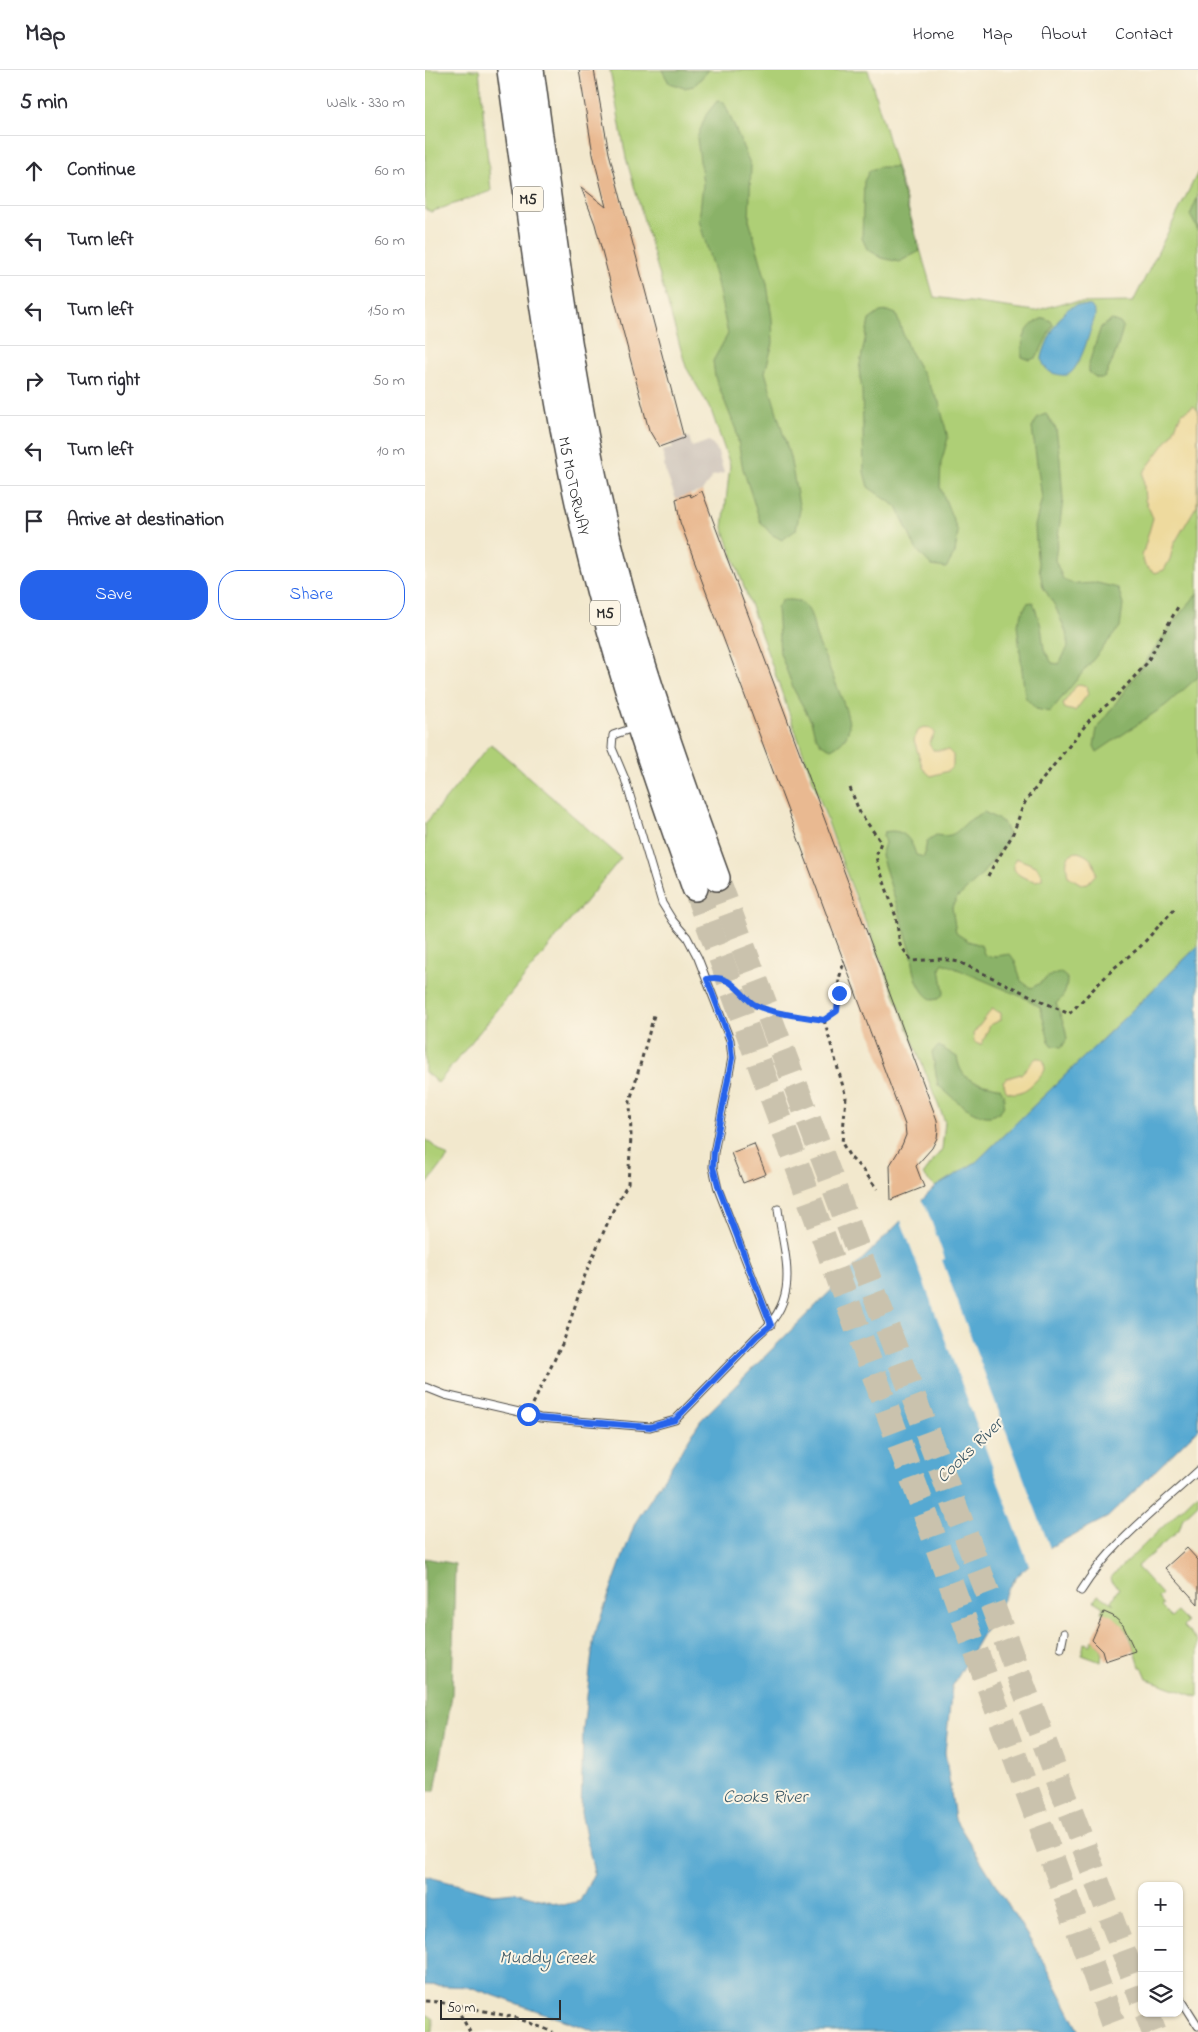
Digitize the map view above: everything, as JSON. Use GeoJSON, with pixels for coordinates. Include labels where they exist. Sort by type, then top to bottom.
{"type":"FeatureCollection","features":[{"type":"Feature","properties":{"kind":"highway","name":"M5 MOTORWAY"},"geometry":{"type":"LineString","coordinates":[[510,70],[556,327]]}},
{"type":"Feature","properties":{"kind":"highway","name":"M5 MOTORWAY"},"geometry":{"type":"LineString","coordinates":[[531,70],[556,327],[562,425],[584,530],[608,625],[706,883]]}},
{"type":"Feature","properties":{"kind":"lane"},"geometry":{"type":"LineString","coordinates":[[653,742],[613,735],[612,748],[625,779],[662,902],[673,921],[687,937],[707,979],[730,1040],[732,1058],[717,1133],[713,1167],[719,1189],[771,1325]]}},
{"type":"Feature","properties":{"kind":"lane"},"geometry":{"type":"LineString","coordinates":[[425,1387],[445,1395],[540,1418],[650,1427],[675,1420],[757,1336],[771,1325],[781,1309],[787,1288],[788,1269],[778,1209]]}},
{"type":"Feature","properties":{"kind":"lane"},"geometry":{"type":"LineString","coordinates":[[1081,1591],[1100,1564],[1118,1545],[1198,1470]]}},
{"type":"Feature","properties":{"kind":"lane"},"geometry":{"type":"LineString","coordinates":[[1061,1648],[1064,1633]]}},
{"type":"Feature","properties":{"kind":"lane"},"geometry":{"type":"LineString","coordinates":[[1183,2002],[1198,2026]]}},
{"type":"Feature","properties":{"kind":"path"},"geometry":{"type":"LineString","coordinates":[[988,876],[1011,838],[1021,808],[1027,799],[1091,717],[1114,699],[1146,664],[1179,605]]}},
{"type":"Feature","properties":{"kind":"path"},"geometry":{"type":"LineString","coordinates":[[850,788],[859,813],[881,842],[876,856],[877,860],[896,917],[900,945],[912,961],[942,958],[959,962],[1069,1014],[1114,968],[1139,948],[1176,907]]}},
{"type":"Feature","properties":{"kind":"path"},"geometry":{"type":"LineString","coordinates":[[707,979],[716,977],[724,979],[736,987],[754,1004],[781,1013],[824,1020],[837,1011],[839,979],[843,965]]}},
{"type":"Feature","properties":{"kind":"path"},"geometry":{"type":"LineString","coordinates":[[528,1414],[564,1340],[587,1272],[615,1206],[627,1183],[631,1138],[631,1101],[654,1015]]}},
{"type":"Feature","properties":{"kind":"path"},"geometry":{"type":"LineString","coordinates":[[824,1020],[846,1097],[842,1143],[850,1157],[865,1172],[877,1190]]}},
{"type":"Feature","properties":{"kind":"path"},"geometry":{"type":"LineString","coordinates":[[425,2001],[451,2004],[517,2018],[553,2032]]}},
{"type":"Feature","properties":{"kind":"path"},"geometry":{"type":"LineString","coordinates":[[451,2004],[458,2011],[470,2032]]}},
{"type":"Feature","properties":{"kind":"shaded area"},"geometry":{"type":"Polygon","coordinates":[[[689,437],[692,447],[709,441],[717,450],[724,473],[713,476],[702,491],[676,499],[664,467],[665,462],[662,451],[673,448],[671,443],[689,437]]]}},
{"type":"Feature","properties":{"kind":"green space"},"geometry":{"type":"Polygon","coordinates":[[[425,70],[479,70],[491,191],[431,212],[425,209],[425,70]]]}},
{"type":"Feature","properties":{"kind":"green space"},"geometry":{"type":"Polygon","coordinates":[[[610,70],[868,70],[934,297],[1035,311],[1062,303],[1133,302],[1198,172],[1198,946],[976,1162],[935,1187],[923,1175],[942,1149],[945,1122],[844,867],[723,528],[730,465],[711,410],[686,367],[626,158],[610,70]]]}},
{"type":"Feature","properties":{"kind":"green space"},"geometry":{"type":"Polygon","coordinates":[[[662,70],[709,70],[694,86],[684,88],[669,83],[662,70]]]}},
{"type":"Feature","properties":{"kind":"green space"},"geometry":{"type":"Polygon","coordinates":[[[717,101],[724,102],[751,166],[749,220],[767,284],[772,319],[773,343],[765,372],[790,457],[800,510],[796,530],[782,540],[771,534],[760,521],[743,469],[736,430],[715,377],[713,361],[728,334],[717,282],[699,220],[703,184],[697,138],[706,115],[717,101]]]}},
{"type":"Feature","properties":{"kind":"green space"},"geometry":{"type":"Polygon","coordinates":[[[880,167],[896,167],[920,251],[899,262],[882,258],[867,249],[862,238],[864,181],[870,170],[880,167]]]}},
{"type":"Feature","properties":{"kind":"green space"},"geometry":{"type":"Polygon","coordinates":[[[1198,196],[1198,230],[1190,215],[1198,196]]]}},
{"type":"Feature","properties":{"kind":"green space"},"geometry":{"type":"Polygon","coordinates":[[[888,311],[896,314],[908,348],[939,402],[948,438],[941,463],[940,487],[958,532],[955,553],[946,568],[932,566],[916,549],[897,507],[868,487],[864,472],[862,391],[859,369],[869,320],[880,312],[888,311]]]}},
{"type":"Feature","properties":{"kind":"green space"},"geometry":{"type":"Polygon","coordinates":[[[1044,318],[1051,321],[1053,325],[1037,357],[1030,360],[1022,357],[1022,344],[1026,333],[1033,324],[1044,318]]]}},
{"type":"Feature","properties":{"kind":"green space"},"geometry":{"type":"Polygon","coordinates":[[[1112,320],[1120,323],[1123,327],[1118,347],[1104,378],[1097,378],[1089,372],[1089,363],[1101,327],[1112,320]]]}},
{"type":"Feature","properties":{"kind":"green space"},"geometry":{"type":"Polygon","coordinates":[[[1046,414],[1056,429],[1063,500],[1055,560],[1063,579],[1075,584],[1097,583],[1118,588],[1123,604],[1120,627],[1050,712],[1036,709],[1025,697],[1017,624],[1027,603],[1033,602],[1041,626],[1044,649],[1052,663],[1059,664],[1068,647],[1066,632],[1055,606],[1043,587],[1037,557],[1035,526],[1042,498],[1032,428],[1038,417],[1046,414]]]}},
{"type":"Feature","properties":{"kind":"green space"},"geometry":{"type":"Polygon","coordinates":[[[1198,593],[1198,677],[1166,705],[1097,752],[1094,746],[1097,729],[1179,615],[1198,593]]]}},
{"type":"Feature","properties":{"kind":"green space"},"geometry":{"type":"Polygon","coordinates":[[[782,600],[799,602],[809,611],[816,636],[845,708],[849,727],[847,735],[843,741],[831,749],[821,744],[815,735],[811,721],[794,690],[780,653],[777,608],[782,600]]]}},
{"type":"Feature","properties":{"kind":"green space"},"geometry":{"type":"Polygon","coordinates":[[[491,744],[621,858],[438,1083],[425,1072],[425,824],[491,744]]]}},
{"type":"Feature","properties":{"kind":"green space"},"geometry":{"type":"Polygon","coordinates":[[[984,812],[1003,822],[1008,833],[1005,844],[980,877],[957,898],[952,907],[956,933],[968,941],[981,945],[984,954],[990,957],[1010,954],[1015,961],[1021,981],[1031,988],[1051,975],[1060,972],[1067,978],[1065,992],[1056,1003],[1067,1039],[1062,1047],[1053,1046],[1049,1041],[1040,1007],[1025,998],[943,963],[940,968],[944,993],[939,999],[932,1000],[927,996],[917,980],[912,954],[881,855],[885,843],[884,832],[901,833],[909,839],[916,855],[924,857],[927,841],[936,835],[953,834],[968,821],[984,812]]]}},
{"type":"Feature","properties":{"kind":"green space"},"geometry":{"type":"Polygon","coordinates":[[[939,1046],[957,1057],[959,1066],[967,1078],[978,1083],[1000,1088],[1004,1099],[1004,1105],[1001,1110],[994,1115],[977,1114],[959,1103],[938,1085],[932,1052],[939,1046]]]}},
{"type":"Feature","properties":{"kind":"green space"},"geometry":{"type":"Polygon","coordinates":[[[425,1139],[448,1157],[425,1187],[425,1139]]]}},
{"type":"Feature","properties":{"kind":"green space"},"geometry":{"type":"Polygon","coordinates":[[[1198,1493],[1198,1504],[1183,1518],[1179,1530],[1137,1567],[1162,1594],[1158,1598],[1163,1605],[1161,1607],[1171,1617],[1177,1612],[1187,1622],[1183,1626],[1198,1642],[1198,1697],[1147,1679],[1142,1667],[1140,1667],[1132,1641],[1124,1627],[1118,1621],[1101,1612],[1103,1607],[1094,1601],[1098,1595],[1114,1604],[1111,1601],[1119,1588],[1110,1579],[1198,1493]]]}},
{"type":"Feature","properties":{"kind":"green space"},"geometry":{"type":"Polygon","coordinates":[[[425,1558],[455,1564],[452,1695],[435,1791],[425,1791],[425,1558]]]}},
{"type":"Feature","properties":{"kind":"green space"},"geometry":{"type":"Polygon","coordinates":[[[1092,1640],[1102,1650],[1101,1662],[1082,1655],[1084,1643],[1090,1645],[1092,1640]]]}},
{"type":"Feature","properties":{"kind":"green space"},"geometry":{"type":"Polygon","coordinates":[[[425,2012],[433,2018],[433,2032],[425,2032],[425,2012]]]}},
{"type":"Feature","properties":{"kind":"sand"},"geometry":{"type":"Polygon","coordinates":[[[1194,406],[1198,411],[1197,505],[1174,544],[1170,559],[1164,570],[1155,573],[1145,566],[1142,556],[1153,518],[1145,500],[1143,473],[1172,434],[1181,414],[1194,406]]]}},
{"type":"Feature","properties":{"kind":"sand"},"geometry":{"type":"Polygon","coordinates":[[[1080,684],[1086,686],[1088,694],[1075,711],[1065,709],[1063,704],[1076,686],[1080,684]]]}},
{"type":"Feature","properties":{"kind":"sand"},"geometry":{"type":"Polygon","coordinates":[[[924,727],[930,728],[935,732],[929,744],[933,750],[948,750],[953,755],[953,766],[948,771],[931,776],[923,769],[914,740],[919,729],[924,727]]]}},
{"type":"Feature","properties":{"kind":"sand"},"geometry":{"type":"Polygon","coordinates":[[[1078,852],[1086,855],[1094,866],[1096,874],[1088,883],[1081,884],[1068,876],[1068,857],[1078,852]]]}},
{"type":"Feature","properties":{"kind":"sand"},"geometry":{"type":"Polygon","coordinates":[[[1016,858],[1036,866],[1042,875],[1042,879],[1036,881],[1018,874],[1014,867],[1016,858]]]}},
{"type":"Feature","properties":{"kind":"sand"},"geometry":{"type":"Polygon","coordinates":[[[992,1009],[1001,1013],[1001,1020],[990,1025],[982,1044],[977,1044],[974,1041],[973,1034],[992,1009]]]}},
{"type":"Feature","properties":{"kind":"sand"},"geometry":{"type":"Polygon","coordinates":[[[1036,1058],[1044,1061],[1045,1070],[1037,1079],[1023,1091],[1012,1093],[1006,1091],[1003,1081],[1021,1074],[1036,1058]]]}},
{"type":"Feature","properties":{"kind":"water"},"geometry":{"type":"Polygon","coordinates":[[[1077,305],[1091,306],[1095,312],[1084,349],[1072,372],[1067,375],[1052,373],[1046,369],[1043,362],[1042,358],[1045,348],[1061,316],[1068,309],[1077,305]]]}},
{"type":"Feature","properties":{"kind":"water","name":"Cooks River"},"geometry":{"type":"Polygon","coordinates":[[[1198,946],[1198,1429],[1108,1517],[1052,1546],[1016,1577],[952,1687],[945,1752],[955,1819],[1045,1964],[1080,2032],[597,2032],[470,1987],[425,1985],[425,1876],[494,1894],[515,1892],[562,1905],[580,1901],[594,1873],[581,1813],[583,1730],[594,1636],[635,1523],[701,1420],[935,1187],[976,1162],[1198,946]]]}},
{"type":"Feature","properties":{"kind":"pier"},"geometry":{"type":"Polygon","coordinates":[[[920,1198],[926,1207],[945,1259],[942,1260],[1051,1551],[1030,1568],[900,1218],[920,1198]]]}},
{"type":"Feature","properties":{"kind":"building"},"geometry":{"type":"Polygon","coordinates":[[[579,70],[594,70],[609,153],[684,438],[659,447],[649,430],[595,224],[581,187],[606,207],[593,154],[579,70]]]}},
{"type":"Feature","properties":{"kind":"building"},"geometry":{"type":"Polygon","coordinates":[[[702,491],[937,1120],[937,1138],[932,1148],[916,1166],[924,1187],[891,1200],[890,1165],[906,1135],[905,1125],[680,522],[676,499],[690,494],[691,497],[702,491]]]}},
{"type":"Feature","properties":{"kind":"building"},"geometry":{"type":"Polygon","coordinates":[[[754,1144],[766,1174],[743,1183],[731,1153],[754,1144]]]}},
{"type":"Feature","properties":{"kind":"building"},"geometry":{"type":"Polygon","coordinates":[[[1187,1548],[1198,1560],[1198,1604],[1165,1568],[1187,1548]]]}},
{"type":"Feature","properties":{"kind":"building"},"geometry":{"type":"Polygon","coordinates":[[[1104,1612],[1113,1616],[1123,1625],[1135,1651],[1105,1661],[1102,1650],[1092,1640],[1104,1612]]]}},
{"type":"Feature","properties":{"kind":"tunnel"},"geometry":{"type":"LineString","coordinates":[[717,878],[1138,1989]]}},
{"type":"Feature","properties":{"kind":"tunnel"},"geometry":{"type":"LineString","coordinates":[[695,888],[1116,2032]]}},
{"type":"Feature","properties":{"kind":"tunnel"},"geometry":{"type":"LineString","coordinates":[[1148,2017],[1154,2032]]}},
{"type":"Feature","properties":{"kind":"route"},"geometry":{"type":"LineString","coordinates":[[528,1414],[540,1418],[650,1427],[675,1420],[757,1336],[771,1325],[719,1189],[713,1167],[717,1133],[732,1058],[730,1040],[707,979],[716,977],[724,979],[736,987],[754,1004],[781,1013],[824,1020],[837,1011],[839,993]]}},
{"type":"Feature","properties":{"kind":"water label","name":"Muddy Creek"},"geometry":{"type":"Point","coordinates":[547,1957]}}]}
